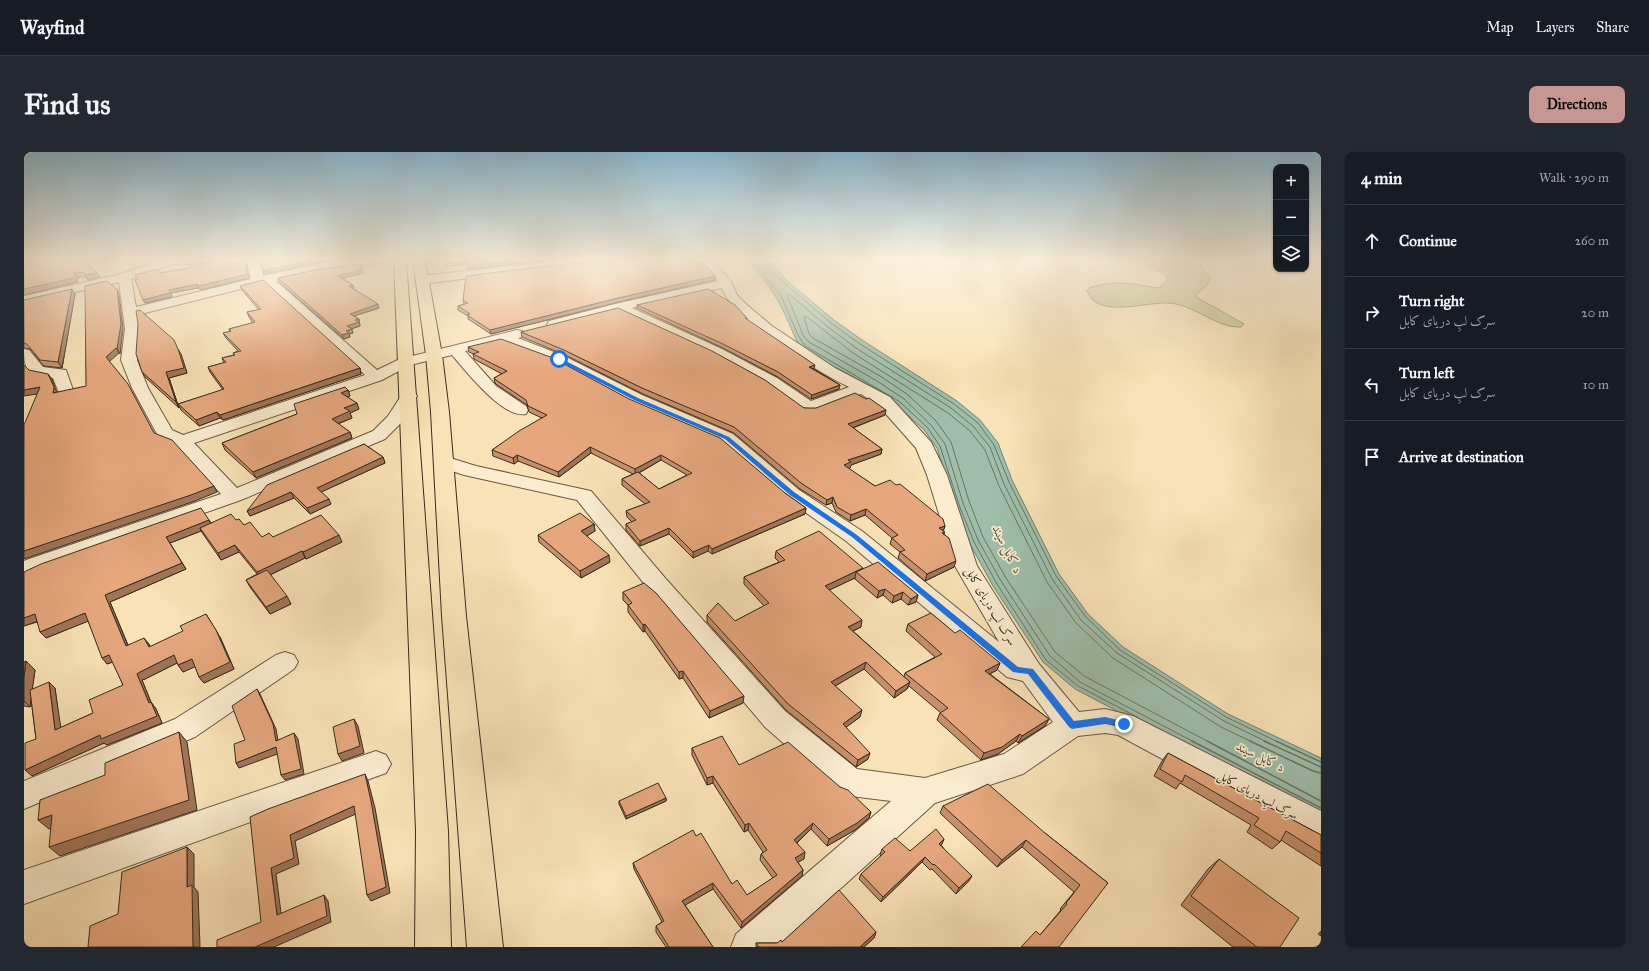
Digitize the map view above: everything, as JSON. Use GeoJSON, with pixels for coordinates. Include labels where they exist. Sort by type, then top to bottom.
{"type":"FeatureCollection","features":[{"type":"Feature","properties":{"kind":"main road"},"geometry":{"type":"LineString","coordinates":[[402,297],[409,396],[432,832],[433,947]]}},
{"type":"Feature","properties":{"kind":"main road"},"geometry":{"type":"LineString","coordinates":[[428,297],[445,352],[444,462],[454,616],[485,947]]}},
{"type":"Feature","properties":{"kind":"street"},"geometry":{"type":"LineString","coordinates":[[24,300],[37,297]]}},
{"type":"Feature","properties":{"kind":"street"},"geometry":{"type":"LineString","coordinates":[[127,297],[132,329],[129,360],[140,388],[165,434],[182,441],[234,496]]}},
{"type":"Feature","properties":{"kind":"street"},"geometry":{"type":"LineString","coordinates":[[129,313],[194,297]]}},
{"type":"Feature","properties":{"kind":"street"},"geometry":{"type":"LineString","coordinates":[[283,297],[376,377]]}},
{"type":"Feature","properties":{"kind":"street"},"geometry":{"type":"LineString","coordinates":[[182,441],[376,377],[406,362],[619,307],[663,297]]}},
{"type":"Feature","properties":{"kind":"street","name":"سرک لبِ دریای کابل"},"geometry":{"type":"LineString","coordinates":[[732,297],[743,309],[767,328],[829,372],[862,388],[884,401],[925,446],[937,475],[966,566],[1030,671],[1072,725],[1105,721],[1124,724],[1321,828]]}},
{"type":"Feature","properties":{"kind":"street"},"geometry":{"type":"LineString","coordinates":[[619,307],[717,352],[771,381],[809,408],[862,388]]}},
{"type":"Feature","properties":{"kind":"street"},"geometry":{"type":"LineString","coordinates":[[503,338],[559,359],[636,399],[727,438],[792,494],[854,536],[1016,670],[1030,671]]}},
{"type":"Feature","properties":{"kind":"street"},"geometry":{"type":"LineString","coordinates":[[445,352],[490,389],[520,410]]}},
{"type":"Feature","properties":{"kind":"street"},"geometry":{"type":"LineString","coordinates":[[24,353],[36,370],[44,373],[60,373],[65,390]]}},
{"type":"Feature","properties":{"kind":"street"},"geometry":{"type":"LineString","coordinates":[[24,571],[37,564],[234,496],[378,435],[395,419],[409,396]]}},
{"type":"Feature","properties":{"kind":"street"},"geometry":{"type":"LineString","coordinates":[[444,462],[471,471],[584,495],[663,591],[774,719],[850,782],[925,792]]}},
{"type":"Feature","properties":{"kind":"street"},"geometry":{"type":"LineString","coordinates":[[24,795],[185,728],[285,662]]}},
{"type":"Feature","properties":{"kind":"street"},"geometry":{"type":"LineString","coordinates":[[750,947],[925,792],[1012,764],[1072,725]]}},
{"type":"Feature","properties":{"kind":"street"},"geometry":{"type":"LineString","coordinates":[[24,887],[376,764]]}},
{"type":"Feature","properties":{"kind":"green space"},"geometry":{"type":"Polygon","coordinates":[[[1197,297],[1244,324],[1241,327],[1223,324],[1188,308],[1169,303],[1110,307],[1101,305],[1091,298],[1197,297]]]}},
{"type":"Feature","properties":{"kind":"water","name":"د کابل سيند"},"geometry":{"type":"Polygon","coordinates":[[[775,297],[807,297],[834,320],[862,340],[957,401],[980,420],[998,443],[1012,480],[1059,574],[1088,614],[1123,647],[1228,714],[1321,758],[1321,818],[1075,689],[1043,662],[993,586],[970,544],[955,506],[937,448],[924,430],[898,406],[802,349],[795,338],[775,297]]]}},
{"type":"Feature","properties":{"kind":"building"},"geometry":{"type":"Polygon","coordinates":[[[37,297],[70,297],[58,362],[40,360],[27,344],[24,343],[24,300],[37,297]]]}},
{"type":"Feature","properties":{"kind":"building"},"geometry":{"type":"Polygon","coordinates":[[[85,297],[118,297],[121,324],[117,349],[116,348],[106,357],[128,384],[154,433],[172,440],[214,486],[24,551],[24,425],[40,387],[24,390],[24,365],[29,370],[48,374],[54,387],[53,393],[86,386],[85,297]]]}},
{"type":"Feature","properties":{"kind":"building"},"geometry":{"type":"Polygon","coordinates":[[[142,297],[154,297],[143,300],[142,297]]]}},
{"type":"Feature","properties":{"kind":"building"},"geometry":{"type":"Polygon","coordinates":[[[250,297],[282,297],[360,368],[220,415],[217,412],[196,420],[178,404],[224,389],[208,367],[226,362],[222,358],[235,355],[233,353],[241,351],[223,333],[231,331],[229,329],[255,322],[247,312],[261,309],[250,297]]]}},
{"type":"Feature","properties":{"kind":"building"},"geometry":{"type":"Polygon","coordinates":[[[299,297],[367,297],[378,304],[350,314],[359,319],[355,320],[359,322],[347,326],[352,329],[346,331],[349,333],[342,335],[299,297]]]}},
{"type":"Feature","properties":{"kind":"building"},"geometry":{"type":"Polygon","coordinates":[[[463,297],[622,297],[490,330],[467,315],[470,314],[458,306],[468,303],[463,300],[463,297]]]}},
{"type":"Feature","properties":{"kind":"building"},"geometry":{"type":"Polygon","coordinates":[[[672,297],[722,297],[735,305],[747,318],[745,318],[815,365],[809,367],[840,385],[812,395],[778,372],[723,344],[637,305],[672,297]]]}},
{"type":"Feature","properties":{"kind":"building"},"geometry":{"type":"Polygon","coordinates":[[[618,308],[712,351],[765,380],[804,408],[816,408],[855,393],[866,399],[869,398],[886,410],[848,424],[882,449],[848,460],[851,462],[844,465],[875,486],[890,480],[896,485],[900,484],[943,519],[945,526],[939,528],[945,532],[942,533],[949,538],[956,561],[927,574],[900,552],[905,550],[892,538],[898,535],[866,509],[851,515],[837,507],[833,497],[827,500],[801,483],[734,427],[642,388],[564,350],[521,332],[618,308]]]}},
{"type":"Feature","properties":{"kind":"building"},"geometry":{"type":"Polygon","coordinates":[[[140,310],[174,340],[178,349],[184,368],[166,372],[176,402],[142,372],[136,354],[138,324],[136,311],[140,310]]]}},
{"type":"Feature","properties":{"kind":"building"},"geometry":{"type":"Polygon","coordinates":[[[501,339],[553,358],[629,399],[720,438],[785,493],[806,508],[712,549],[709,545],[693,552],[669,528],[640,541],[626,524],[636,520],[626,511],[650,502],[622,479],[638,472],[659,489],[692,473],[661,455],[635,469],[590,447],[558,472],[517,455],[513,458],[492,450],[519,431],[547,415],[528,406],[526,400],[494,378],[507,371],[473,354],[479,352],[468,347],[501,339]]]}},
{"type":"Feature","properties":{"kind":"building"},"geometry":{"type":"Polygon","coordinates":[[[345,387],[348,390],[341,393],[357,403],[344,408],[350,411],[332,419],[350,432],[253,472],[222,443],[297,414],[294,404],[345,387]]]}},
{"type":"Feature","properties":{"kind":"building"},"geometry":{"type":"Polygon","coordinates":[[[364,444],[383,457],[317,488],[329,499],[307,508],[291,492],[247,511],[267,485],[364,444]]]}},
{"type":"Feature","properties":{"kind":"building"},"geometry":{"type":"Polygon","coordinates":[[[201,508],[209,520],[166,537],[182,563],[105,595],[126,646],[144,638],[149,647],[183,631],[180,626],[206,614],[216,630],[230,662],[199,677],[192,659],[178,665],[174,655],[140,672],[137,674],[149,703],[151,702],[157,716],[101,739],[100,735],[25,770],[25,743],[36,739],[30,690],[49,682],[55,730],[93,713],[89,700],[123,685],[109,655],[102,658],[85,613],[40,632],[35,614],[24,618],[24,572],[41,564],[201,508]]]}},
{"type":"Feature","properties":{"kind":"building"},"geometry":{"type":"Polygon","coordinates":[[[580,513],[594,524],[581,531],[609,555],[580,571],[538,535],[580,513]]]}},
{"type":"Feature","properties":{"kind":"building"},"geometry":{"type":"Polygon","coordinates":[[[231,514],[236,520],[239,519],[244,525],[250,522],[262,537],[269,533],[273,537],[321,515],[339,535],[257,572],[235,545],[218,553],[200,528],[231,514]]]}},
{"type":"Feature","properties":{"kind":"building"},"geometry":{"type":"Polygon","coordinates":[[[819,531],[863,568],[825,586],[862,620],[848,627],[910,682],[896,691],[866,662],[831,682],[862,710],[843,724],[870,753],[858,760],[787,703],[707,615],[718,603],[735,621],[769,603],[744,577],[785,560],[776,551],[819,531]]]}},
{"type":"Feature","properties":{"kind":"building"},"geometry":{"type":"Polygon","coordinates":[[[878,562],[918,595],[911,599],[903,592],[894,596],[885,589],[879,591],[856,572],[878,562]]]}},
{"type":"Feature","properties":{"kind":"building"},"geometry":{"type":"Polygon","coordinates":[[[267,570],[287,596],[266,607],[246,580],[267,570]]]}},
{"type":"Feature","properties":{"kind":"building"},"geometry":{"type":"Polygon","coordinates":[[[644,583],[656,593],[744,696],[710,711],[683,671],[679,672],[645,624],[643,625],[628,605],[632,603],[623,592],[644,583]]]}},
{"type":"Feature","properties":{"kind":"building"},"geometry":{"type":"Polygon","coordinates":[[[931,613],[955,633],[960,630],[1000,663],[985,671],[1049,719],[1022,736],[1020,734],[1002,747],[984,753],[940,713],[948,708],[905,673],[942,654],[908,624],[931,613]]]}},
{"type":"Feature","properties":{"kind":"building"},"geometry":{"type":"Polygon","coordinates":[[[26,661],[24,677],[24,662],[26,661]]]}},
{"type":"Feature","properties":{"kind":"building"},"geometry":{"type":"Polygon","coordinates":[[[257,689],[273,724],[276,741],[294,733],[301,769],[281,775],[276,747],[236,763],[234,744],[245,740],[232,706],[257,689]]]}},
{"type":"Feature","properties":{"kind":"building"},"geometry":{"type":"Polygon","coordinates":[[[354,719],[360,746],[338,754],[333,727],[354,719]]]}},
{"type":"Feature","properties":{"kind":"building"},"geometry":{"type":"Polygon","coordinates":[[[179,732],[189,800],[49,847],[52,815],[38,820],[40,800],[105,775],[105,763],[179,732]]]}},
{"type":"Feature","properties":{"kind":"building"},"geometry":{"type":"Polygon","coordinates":[[[722,736],[739,765],[788,742],[840,787],[848,790],[871,812],[857,823],[829,839],[813,823],[794,840],[805,852],[795,858],[803,870],[742,922],[713,883],[682,901],[713,947],[669,947],[656,926],[664,921],[633,863],[693,830],[696,836],[701,833],[732,884],[737,880],[747,895],[777,875],[761,854],[767,850],[749,823],[745,825],[713,776],[707,778],[692,748],[722,736]]]}},
{"type":"Feature","properties":{"kind":"building"},"geometry":{"type":"Polygon","coordinates":[[[1168,753],[1321,835],[1321,853],[1286,831],[1280,842],[1254,825],[1259,818],[1185,775],[1182,782],[1160,769],[1168,753]]]}},
{"type":"Feature","properties":{"kind":"building"},"geometry":{"type":"Polygon","coordinates":[[[365,774],[386,887],[367,895],[354,806],[290,835],[294,858],[271,868],[277,915],[324,895],[327,916],[255,947],[217,947],[217,940],[261,922],[250,817],[365,774]]]}},
{"type":"Feature","properties":{"kind":"building"},"geometry":{"type":"Polygon","coordinates":[[[658,783],[666,798],[626,816],[619,801],[658,783]]]}},
{"type":"Feature","properties":{"kind":"building"},"geometry":{"type":"Polygon","coordinates":[[[988,784],[1045,833],[1108,883],[1059,947],[1021,947],[1036,931],[1040,935],[1067,904],[1066,903],[1080,885],[1026,840],[1002,860],[943,806],[988,784]]]}},
{"type":"Feature","properties":{"kind":"building"},"geometry":{"type":"Polygon","coordinates":[[[936,829],[944,839],[939,844],[972,876],[959,888],[925,857],[883,897],[861,874],[885,852],[882,849],[895,838],[910,851],[936,829]]]}},
{"type":"Feature","properties":{"kind":"building"},"geometry":{"type":"Polygon","coordinates":[[[187,847],[187,887],[192,885],[193,947],[88,947],[90,926],[118,914],[122,872],[187,847]]]}},
{"type":"Feature","properties":{"kind":"building"},"geometry":{"type":"Polygon","coordinates":[[[1219,859],[1299,918],[1280,947],[1257,947],[1191,896],[1219,859]]]}},
{"type":"Feature","properties":{"kind":"building"},"geometry":{"type":"Polygon","coordinates":[[[839,890],[876,932],[860,947],[759,947],[756,943],[777,943],[781,940],[782,942],[839,890]]]}},
{"type":"Feature","properties":{"kind":"route"},"geometry":{"type":"LineString","coordinates":[[559,359],[636,399],[727,438],[792,494],[854,536],[1016,670],[1030,671],[1072,725],[1105,721],[1124,724]]}}]}
